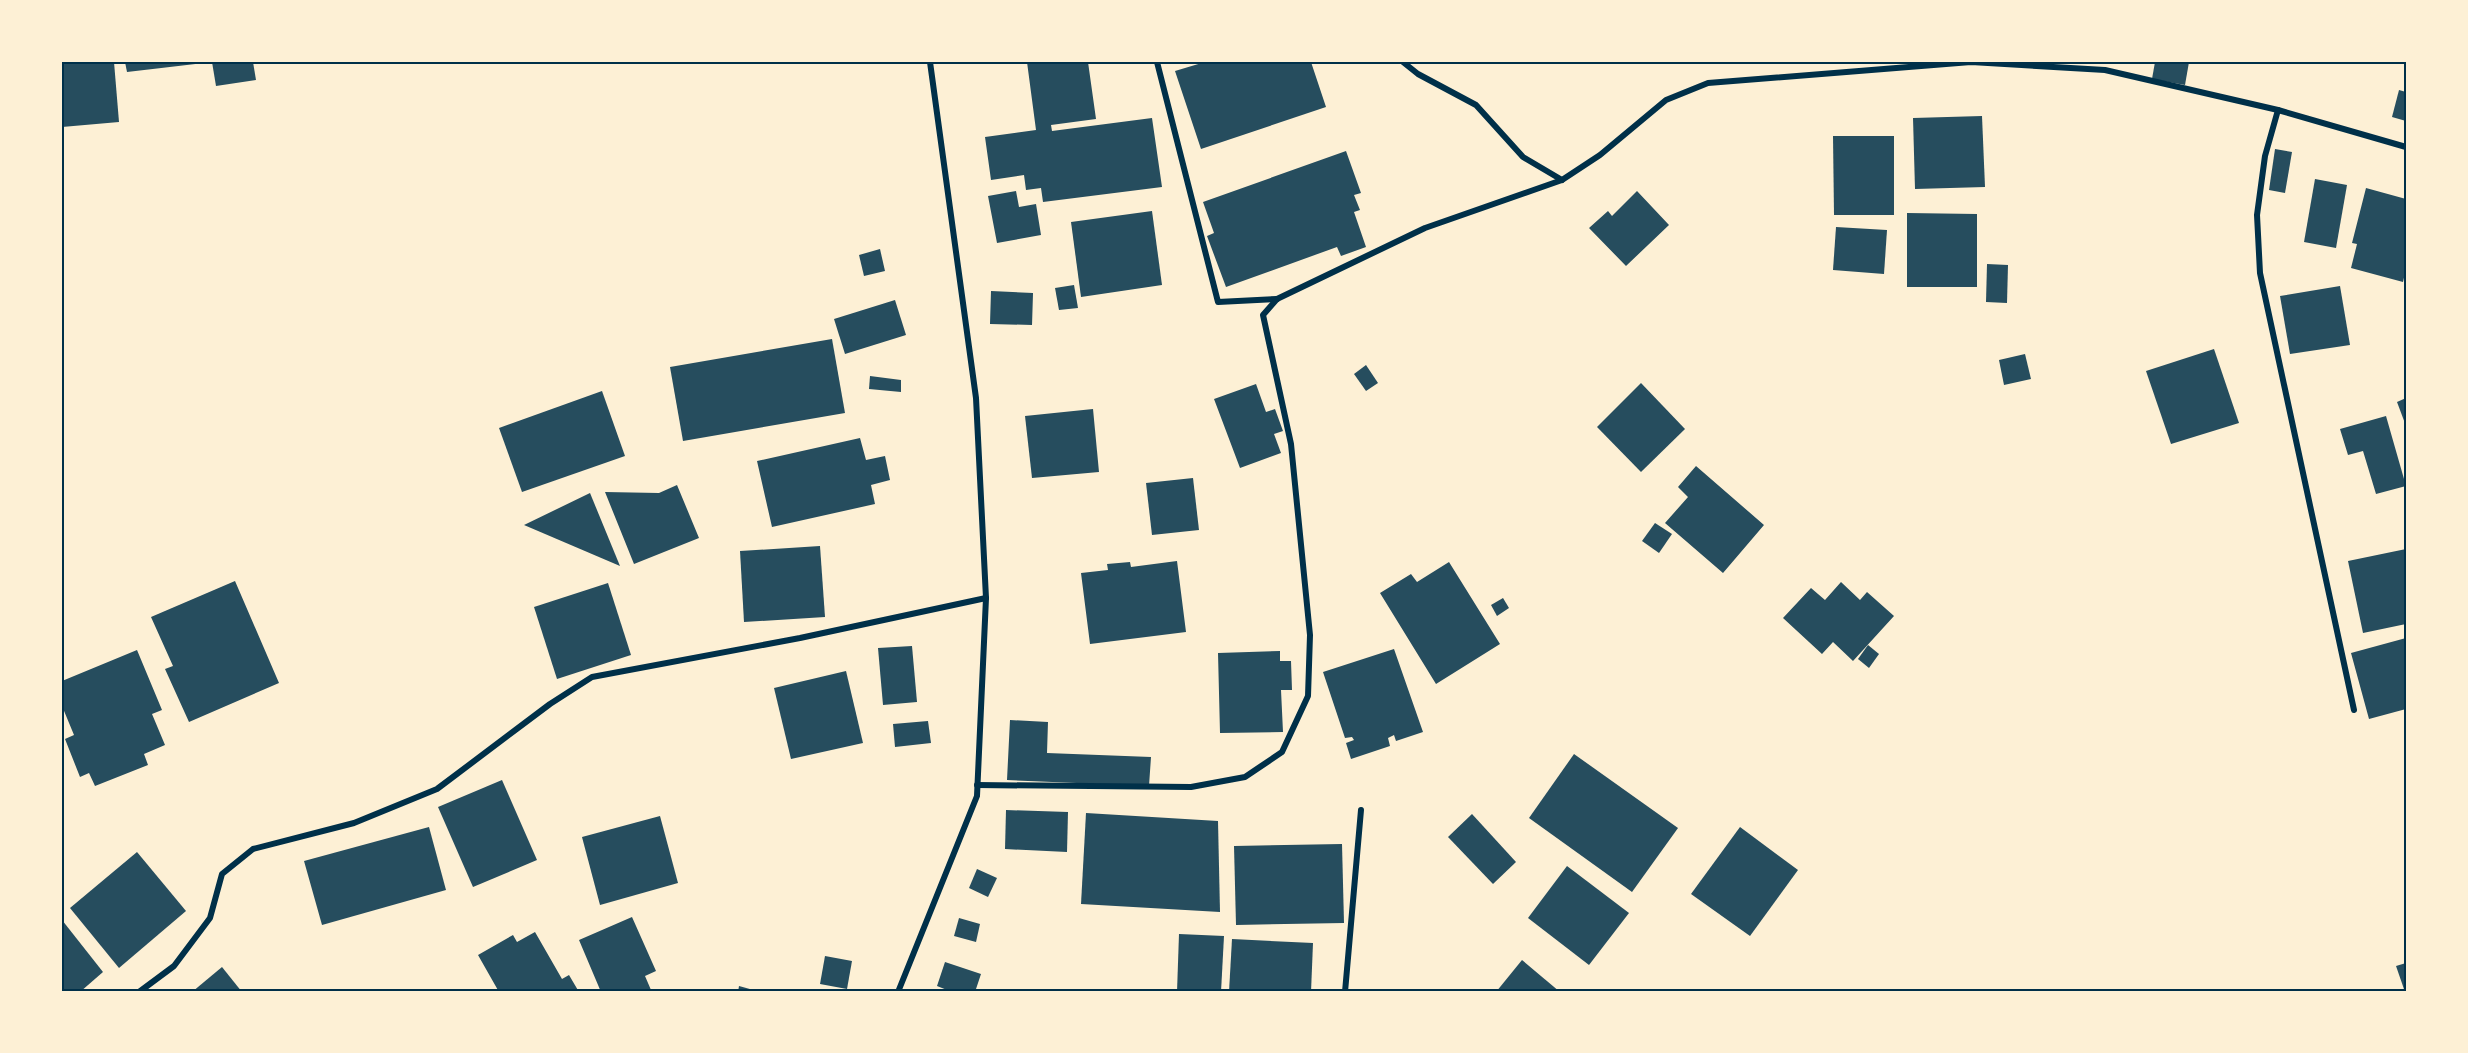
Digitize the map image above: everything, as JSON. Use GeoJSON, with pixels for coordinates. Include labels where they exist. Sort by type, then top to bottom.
{"type":"FeatureCollection","features":[{"type":"Feature","properties":{"kind":"street"},"geometry":{"type":"LineString","coordinates":[[898,992],[977,796],[986,598],[976,398],[930,62]]}},
{"type":"Feature","properties":{"kind":"street"},"geometry":{"type":"LineString","coordinates":[[1157,62],[1218,302],[1277,299],[1425,228],[1562,180],[1600,155],[1666,100],[1708,83],[1971,62],[2105,70],[2278,110],[2406,147]]}},
{"type":"Feature","properties":{"kind":"street"},"geometry":{"type":"LineString","coordinates":[[1403,62],[1418,74],[1476,105],[1523,157],[1562,180]]}},
{"type":"Feature","properties":{"kind":"street"},"geometry":{"type":"LineString","coordinates":[[2278,110],[2265,156],[2257,215],[2260,273],[2354,710]]}},
{"type":"Feature","properties":{"kind":"street"},"geometry":{"type":"LineString","coordinates":[[977,785],[1191,787],[1245,777],[1282,752],[1308,696],[1310,634],[1291,444],[1263,315],[1277,299]]}},
{"type":"Feature","properties":{"kind":"street"},"geometry":{"type":"LineString","coordinates":[[139,992],[174,966],[210,918],[222,874],[254,849],[354,823],[437,789],[550,704],[592,677],[800,638],[986,598]]}},
{"type":"Feature","properties":{"kind":"street"},"geometry":{"type":"LineString","coordinates":[[1345,992],[1361,810]]}},
{"type":"Feature","properties":{"kind":"building"},"geometry":{"type":"Polygon","coordinates":[[[62,62],[114,62],[119,122],[62,127],[62,62]]]}},
{"type":"Feature","properties":{"kind":"building"},"geometry":{"type":"Polygon","coordinates":[[[125,62],[204,62],[204,63],[127,72],[125,62]]]}},
{"type":"Feature","properties":{"kind":"building"},"geometry":{"type":"Polygon","coordinates":[[[212,62],[253,62],[256,80],[216,86],[212,62]]]}},
{"type":"Feature","properties":{"kind":"building"},"geometry":{"type":"Polygon","coordinates":[[[1027,62],[1088,62],[1096,119],[1051,125],[1052,131],[1152,118],[1162,187],[1043,202],[1041,188],[1026,190],[1024,175],[991,180],[985,137],[1036,130],[1027,62]]]}},
{"type":"Feature","properties":{"kind":"building"},"geometry":{"type":"Polygon","coordinates":[[[1205,62],[1311,62],[1326,107],[1201,149],[1175,71],[1205,62]]]}},
{"type":"Feature","properties":{"kind":"building"},"geometry":{"type":"Polygon","coordinates":[[[2155,62],[2189,62],[2185,85],[2152,79],[2155,62]]]}},
{"type":"Feature","properties":{"kind":"building"},"geometry":{"type":"Polygon","coordinates":[[[2399,90],[2406,92],[2406,121],[2392,117],[2399,90]]]}},
{"type":"Feature","properties":{"kind":"building"},"geometry":{"type":"Polygon","coordinates":[[[1982,116],[1985,187],[1915,189],[1913,118],[1982,116]]]}},
{"type":"Feature","properties":{"kind":"building"},"geometry":{"type":"Polygon","coordinates":[[[1833,136],[1894,136],[1894,215],[1834,215],[1833,136]]]}},
{"type":"Feature","properties":{"kind":"building"},"geometry":{"type":"Polygon","coordinates":[[[2275,149],[2292,152],[2285,193],[2269,190],[2275,149]]]}},
{"type":"Feature","properties":{"kind":"building"},"geometry":{"type":"Polygon","coordinates":[[[1346,151],[1361,193],[1354,195],[1360,210],[1354,212],[1366,247],[1341,256],[1337,247],[1226,287],[1207,236],[1214,233],[1203,202],[1346,151]]]}},
{"type":"Feature","properties":{"kind":"building"},"geometry":{"type":"Polygon","coordinates":[[[2315,179],[2347,185],[2336,248],[2304,242],[2315,179]]]}},
{"type":"Feature","properties":{"kind":"building"},"geometry":{"type":"Polygon","coordinates":[[[2366,188],[2406,199],[2406,269],[2403,282],[2351,268],[2357,244],[2352,243],[2366,188]]]}},
{"type":"Feature","properties":{"kind":"building"},"geometry":{"type":"Polygon","coordinates":[[[1016,191],[1019,207],[1036,204],[1041,235],[997,243],[988,196],[1016,191]]]}},
{"type":"Feature","properties":{"kind":"building"},"geometry":{"type":"Polygon","coordinates":[[[1637,191],[1669,225],[1626,266],[1589,228],[1608,211],[1612,216],[1637,191]]]}},
{"type":"Feature","properties":{"kind":"building"},"geometry":{"type":"Polygon","coordinates":[[[1152,211],[1162,285],[1081,297],[1071,222],[1152,211]]]}},
{"type":"Feature","properties":{"kind":"building"},"geometry":{"type":"Polygon","coordinates":[[[1907,213],[1977,214],[1977,287],[1907,287],[1907,213]]]}},
{"type":"Feature","properties":{"kind":"building"},"geometry":{"type":"Polygon","coordinates":[[[1836,227],[1887,230],[1884,274],[1833,270],[1836,227]]]}},
{"type":"Feature","properties":{"kind":"building"},"geometry":{"type":"Polygon","coordinates":[[[880,249],[885,271],[864,276],[859,255],[880,249]]]}},
{"type":"Feature","properties":{"kind":"building"},"geometry":{"type":"Polygon","coordinates":[[[1987,264],[2008,265],[2007,303],[1986,302],[1987,264]]]}},
{"type":"Feature","properties":{"kind":"building"},"geometry":{"type":"Polygon","coordinates":[[[1074,285],[1078,308],[1059,310],[1055,288],[1074,285]]]}},
{"type":"Feature","properties":{"kind":"building"},"geometry":{"type":"Polygon","coordinates":[[[2340,286],[2350,345],[2290,354],[2280,296],[2340,286]]]}},
{"type":"Feature","properties":{"kind":"building"},"geometry":{"type":"Polygon","coordinates":[[[991,291],[1033,293],[1032,325],[990,324],[991,291]]]}},
{"type":"Feature","properties":{"kind":"building"},"geometry":{"type":"Polygon","coordinates":[[[895,300],[906,335],[845,354],[834,319],[895,300]]]}},
{"type":"Feature","properties":{"kind":"building"},"geometry":{"type":"Polygon","coordinates":[[[832,339],[845,413],[683,441],[670,367],[832,339]]]}},
{"type":"Feature","properties":{"kind":"building"},"geometry":{"type":"Polygon","coordinates":[[[2214,349],[2239,423],[2171,444],[2146,371],[2214,349]]]}},
{"type":"Feature","properties":{"kind":"building"},"geometry":{"type":"Polygon","coordinates":[[[2025,354],[2031,379],[2004,385],[1999,360],[2025,354]]]}},
{"type":"Feature","properties":{"kind":"building"},"geometry":{"type":"Polygon","coordinates":[[[1366,365],[1378,383],[1366,391],[1354,374],[1366,365]]]}},
{"type":"Feature","properties":{"kind":"building"},"geometry":{"type":"Polygon","coordinates":[[[870,376],[901,380],[901,392],[869,389],[870,376]]]}},
{"type":"Feature","properties":{"kind":"building"},"geometry":{"type":"Polygon","coordinates":[[[1641,383],[1685,429],[1641,472],[1597,427],[1641,383]]]}},
{"type":"Feature","properties":{"kind":"building"},"geometry":{"type":"Polygon","coordinates":[[[1256,384],[1266,412],[1275,409],[1283,431],[1274,434],[1281,453],[1240,468],[1214,399],[1256,384]]]}},
{"type":"Feature","properties":{"kind":"building"},"geometry":{"type":"Polygon","coordinates":[[[602,391],[625,456],[522,492],[499,428],[602,391]]]}},
{"type":"Feature","properties":{"kind":"building"},"geometry":{"type":"Polygon","coordinates":[[[2406,398],[2406,426],[2397,402],[2406,398]]]}},
{"type":"Feature","properties":{"kind":"building"},"geometry":{"type":"Polygon","coordinates":[[[1093,409],[1099,472],[1032,478],[1025,416],[1093,409]]]}},
{"type":"Feature","properties":{"kind":"building"},"geometry":{"type":"Polygon","coordinates":[[[2386,416],[2406,486],[2376,494],[2363,451],[2348,455],[2340,429],[2386,416]]]}},
{"type":"Feature","properties":{"kind":"building"},"geometry":{"type":"Polygon","coordinates":[[[860,438],[866,460],[885,456],[890,480],[871,485],[875,504],[772,527],[757,461],[860,438]]]}},
{"type":"Feature","properties":{"kind":"building"},"geometry":{"type":"Polygon","coordinates":[[[1696,466],[1764,525],[1723,573],[1665,523],[1688,497],[1678,487],[1696,466]]]}},
{"type":"Feature","properties":{"kind":"building"},"geometry":{"type":"Polygon","coordinates":[[[1193,478],[1199,530],[1152,535],[1146,483],[1193,478]]]}},
{"type":"Feature","properties":{"kind":"building"},"geometry":{"type":"Polygon","coordinates":[[[677,485],[699,538],[634,564],[605,492],[659,493],[677,485]]]}},
{"type":"Feature","properties":{"kind":"building"},"geometry":{"type":"Polygon","coordinates":[[[590,493],[620,566],[524,525],[590,493]]]}},
{"type":"Feature","properties":{"kind":"building"},"geometry":{"type":"Polygon","coordinates":[[[1655,523],[1672,534],[1659,553],[1642,541],[1655,523]]]}},
{"type":"Feature","properties":{"kind":"building"},"geometry":{"type":"Polygon","coordinates":[[[820,546],[825,617],[744,622],[740,551],[820,546]]]}},
{"type":"Feature","properties":{"kind":"building"},"geometry":{"type":"Polygon","coordinates":[[[2406,549],[2406,624],[2363,633],[2348,561],[2406,549]]]}},
{"type":"Feature","properties":{"kind":"building"},"geometry":{"type":"Polygon","coordinates":[[[1177,561],[1186,632],[1090,644],[1081,573],[1108,570],[1107,564],[1130,562],[1131,567],[1177,561]]]}},
{"type":"Feature","properties":{"kind":"building"},"geometry":{"type":"Polygon","coordinates":[[[1449,562],[1500,644],[1436,684],[1380,593],[1411,574],[1417,582],[1449,562]]]}},
{"type":"Feature","properties":{"kind":"building"},"geometry":{"type":"Polygon","coordinates":[[[235,581],[279,683],[189,722],[165,669],[173,666],[151,617],[235,581]]]}},
{"type":"Feature","properties":{"kind":"building"},"geometry":{"type":"Polygon","coordinates":[[[1841,582],[1860,600],[1867,592],[1894,616],[1853,661],[1833,642],[1822,654],[1783,618],[1811,588],[1825,600],[1841,582]]]}},
{"type":"Feature","properties":{"kind":"building"},"geometry":{"type":"Polygon","coordinates":[[[608,583],[631,655],[557,679],[534,607],[608,583]]]}},
{"type":"Feature","properties":{"kind":"building"},"geometry":{"type":"Polygon","coordinates":[[[1503,598],[1509,608],[1497,616],[1491,605],[1503,598]]]}},
{"type":"Feature","properties":{"kind":"building"},"geometry":{"type":"Polygon","coordinates":[[[2406,638],[2406,709],[2369,719],[2351,653],[2406,638]]]}},
{"type":"Feature","properties":{"kind":"building"},"geometry":{"type":"Polygon","coordinates":[[[1868,645],[1879,654],[1869,668],[1858,659],[1868,645]]]}},
{"type":"Feature","properties":{"kind":"building"},"geometry":{"type":"Polygon","coordinates":[[[912,646],[917,702],[883,705],[878,648],[912,646]]]}},
{"type":"Feature","properties":{"kind":"building"},"geometry":{"type":"Polygon","coordinates":[[[1394,649],[1423,732],[1396,741],[1394,735],[1388,738],[1390,746],[1351,759],[1346,743],[1354,740],[1352,737],[1345,738],[1323,672],[1394,649]]]}},
{"type":"Feature","properties":{"kind":"building"},"geometry":{"type":"Polygon","coordinates":[[[137,650],[162,710],[152,714],[165,745],[144,754],[148,765],[95,786],[89,773],[80,777],[65,739],[74,735],[62,706],[62,681],[137,650]]]}},
{"type":"Feature","properties":{"kind":"building"},"geometry":{"type":"Polygon","coordinates":[[[1280,651],[1280,661],[1291,661],[1292,690],[1281,690],[1283,732],[1220,733],[1218,653],[1280,651]]]}},
{"type":"Feature","properties":{"kind":"building"},"geometry":{"type":"Polygon","coordinates":[[[846,671],[863,743],[791,759],[774,688],[846,671]]]}},
{"type":"Feature","properties":{"kind":"building"},"geometry":{"type":"Polygon","coordinates":[[[1010,720],[1048,722],[1047,753],[1151,757],[1149,786],[1007,780],[1010,720]]]}},
{"type":"Feature","properties":{"kind":"building"},"geometry":{"type":"Polygon","coordinates":[[[928,721],[931,743],[895,747],[893,724],[928,721]]]}},
{"type":"Feature","properties":{"kind":"building"},"geometry":{"type":"Polygon","coordinates":[[[1574,754],[1678,828],[1632,892],[1529,818],[1574,754]]]}},
{"type":"Feature","properties":{"kind":"building"},"geometry":{"type":"Polygon","coordinates":[[[502,780],[537,860],[473,887],[438,807],[502,780]]]}},
{"type":"Feature","properties":{"kind":"building"},"geometry":{"type":"Polygon","coordinates":[[[1006,810],[1068,812],[1067,852],[1005,849],[1006,810]]]}},
{"type":"Feature","properties":{"kind":"building"},"geometry":{"type":"Polygon","coordinates":[[[1086,813],[1218,821],[1220,912],[1081,904],[1086,813]]]}},
{"type":"Feature","properties":{"kind":"building"},"geometry":{"type":"Polygon","coordinates":[[[1472,814],[1516,862],[1493,884],[1448,837],[1472,814]]]}},
{"type":"Feature","properties":{"kind":"building"},"geometry":{"type":"Polygon","coordinates":[[[660,816],[678,883],[600,905],[582,837],[660,816]]]}},
{"type":"Feature","properties":{"kind":"building"},"geometry":{"type":"Polygon","coordinates":[[[429,827],[446,890],[322,925],[304,861],[429,827]]]}},
{"type":"Feature","properties":{"kind":"building"},"geometry":{"type":"Polygon","coordinates":[[[1740,827],[1798,870],[1750,936],[1691,894],[1740,827]]]}},
{"type":"Feature","properties":{"kind":"building"},"geometry":{"type":"Polygon","coordinates":[[[1342,844],[1344,923],[1236,925],[1234,846],[1342,844]]]}},
{"type":"Feature","properties":{"kind":"building"},"geometry":{"type":"Polygon","coordinates":[[[137,852],[186,911],[119,968],[70,908],[137,852]]]}},
{"type":"Feature","properties":{"kind":"building"},"geometry":{"type":"Polygon","coordinates":[[[1567,866],[1629,913],[1589,965],[1528,918],[1567,866]]]}},
{"type":"Feature","properties":{"kind":"building"},"geometry":{"type":"Polygon","coordinates":[[[977,869],[997,878],[988,897],[969,888],[977,869]]]}},
{"type":"Feature","properties":{"kind":"building"},"geometry":{"type":"Polygon","coordinates":[[[632,917],[656,971],[645,976],[651,990],[601,992],[579,940],[632,917]]]}},
{"type":"Feature","properties":{"kind":"building"},"geometry":{"type":"Polygon","coordinates":[[[959,918],[980,924],[976,942],[954,936],[959,918]]]}},
{"type":"Feature","properties":{"kind":"building"},"geometry":{"type":"Polygon","coordinates":[[[62,920],[103,972],[80,992],[62,992],[62,920]]]}},
{"type":"Feature","properties":{"kind":"building"},"geometry":{"type":"Polygon","coordinates":[[[535,932],[562,979],[569,975],[579,992],[499,992],[478,955],[513,935],[517,942],[535,932]]]}},
{"type":"Feature","properties":{"kind":"building"},"geometry":{"type":"Polygon","coordinates":[[[1179,934],[1224,936],[1221,992],[1177,992],[1179,934]]]}},
{"type":"Feature","properties":{"kind":"building"},"geometry":{"type":"Polygon","coordinates":[[[1232,939],[1313,943],[1311,992],[1229,992],[1232,939]]]}},
{"type":"Feature","properties":{"kind":"building"},"geometry":{"type":"Polygon","coordinates":[[[825,956],[852,961],[847,989],[820,984],[825,956]]]}},
{"type":"Feature","properties":{"kind":"building"},"geometry":{"type":"Polygon","coordinates":[[[1522,960],[1560,992],[1496,992],[1522,960]]]}},
{"type":"Feature","properties":{"kind":"building"},"geometry":{"type":"Polygon","coordinates":[[[945,962],[981,974],[975,992],[952,992],[937,986],[945,962]]]}},
{"type":"Feature","properties":{"kind":"building"},"geometry":{"type":"Polygon","coordinates":[[[2406,963],[2406,992],[2405,992],[2396,966],[2406,963]]]}},
{"type":"Feature","properties":{"kind":"building"},"geometry":{"type":"Polygon","coordinates":[[[222,967],[242,992],[192,992],[222,967]]]}},
{"type":"Feature","properties":{"kind":"building"},"geometry":{"type":"Polygon","coordinates":[[[739,986],[757,991],[757,992],[738,992],[739,986]]]}}]}
